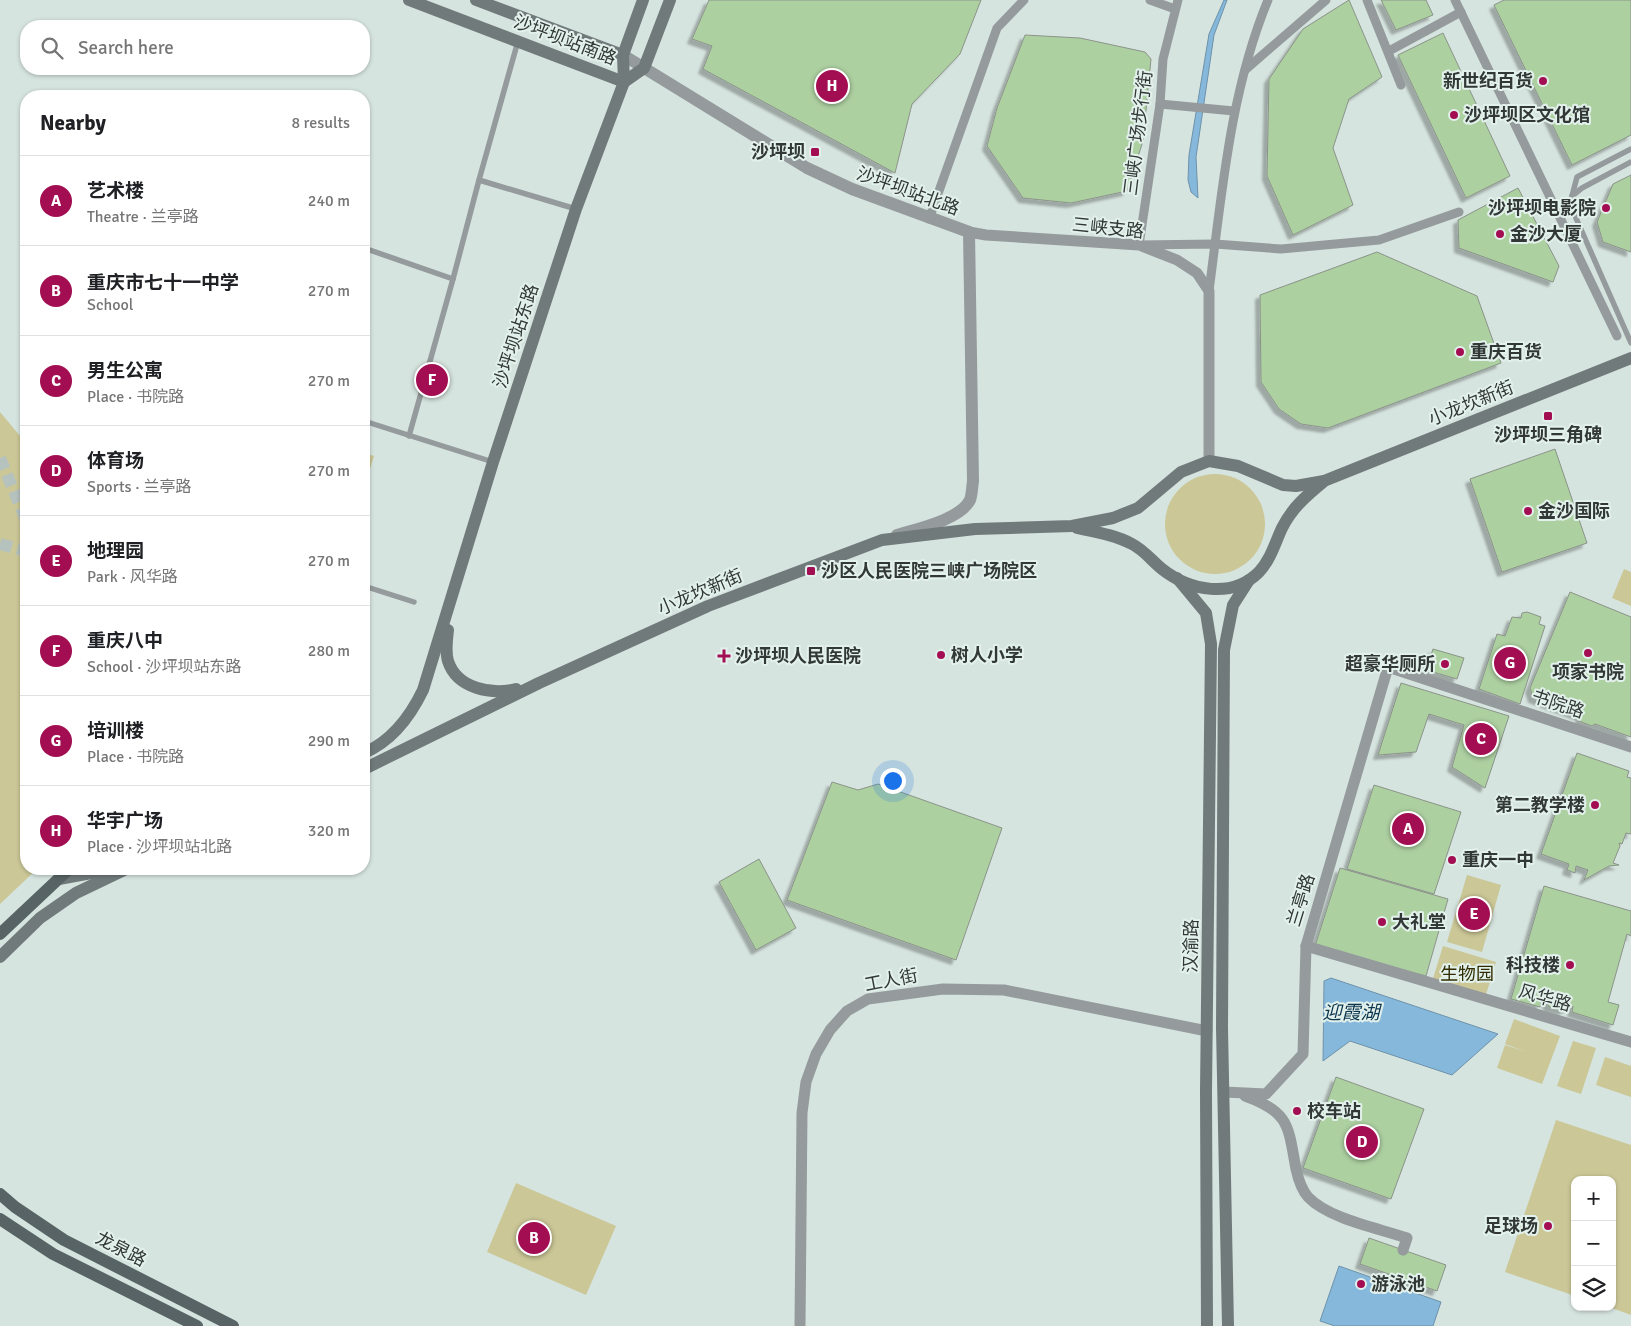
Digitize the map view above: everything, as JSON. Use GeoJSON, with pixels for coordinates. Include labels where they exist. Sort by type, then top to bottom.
{"type":"FeatureCollection","features":[{"type":"Feature","properties":{"kind":"main road","name":"沙坪坝站南路"},"geometry":{"type":"LineString","coordinates":[[409,0],[624,82]]}},
{"type":"Feature","properties":{"kind":"main road","name":"沙坪坝站南路"},"geometry":{"type":"LineString","coordinates":[[476,0],[623,55]]}},
{"type":"Feature","properties":{"kind":"main road","name":"沙坪坝站东路"},"geometry":{"type":"LineString","coordinates":[[450,605],[493,462],[576,209],[624,82],[623,55],[643,0]]}},
{"type":"Feature","properties":{"kind":"main road"},"geometry":{"type":"LineString","coordinates":[[624,82],[644,68],[670,0]]}},
{"type":"Feature","properties":{"kind":"main road","name":"小龙坎新街"},"geometry":{"type":"LineString","coordinates":[[370,766],[539,683],[708,606],[882,540],[975,529],[1072,526],[1113,518],[1138,508],[1181,472],[1209,461],[1238,466],[1282,485],[1296,486],[1324,481],[1631,358]]}},
{"type":"Feature","properties":{"kind":"main road","name":"小龙坎新街"},"geometry":{"type":"LineString","coordinates":[[1072,526],[1120,538],[1134,545],[1163,570],[1194,586],[1222,590],[1234,588],[1249,580],[1268,560],[1290,514],[1301,500],[1324,481]]}},
{"type":"Feature","properties":{"kind":"main road","name":"汉渝路"},"geometry":{"type":"LineString","coordinates":[[1178,578],[1206,613],[1212,644],[1207,1031],[1207,1326]]}},
{"type":"Feature","properties":{"kind":"main road","name":"汉渝路"},"geometry":{"type":"LineString","coordinates":[[1228,1326],[1230,1093],[1222,1028],[1224,650],[1233,605],[1249,580]]}},
{"type":"Feature","properties":{"kind":"main road"},"geometry":{"type":"LineString","coordinates":[[450,605],[446,646],[448,661],[463,680],[475,688],[489,692],[502,692],[539,683]]}},
{"type":"Feature","properties":{"kind":"main road"},"geometry":{"type":"LineString","coordinates":[[370,751],[391,736],[415,708],[423,690],[450,605]]}},
{"type":"Feature","properties":{"kind":"main road"},"geometry":{"type":"LineString","coordinates":[[0,934],[63,875]]}},
{"type":"Feature","properties":{"kind":"main road"},"geometry":{"type":"LineString","coordinates":[[59,879],[81,875]]}},
{"type":"Feature","properties":{"kind":"main road"},"geometry":{"type":"LineString","coordinates":[[0,957],[40,918],[76,893],[114,875]]}},
{"type":"Feature","properties":{"kind":"main road","name":"龙泉路"},"geometry":{"type":"LineString","coordinates":[[0,1194],[27,1216],[64,1240],[233,1326]]}},
{"type":"Feature","properties":{"kind":"main road","name":"龙泉路"},"geometry":{"type":"LineString","coordinates":[[0,1220],[53,1254],[197,1326]]}},
{"type":"Feature","properties":{"kind":"street"},"geometry":{"type":"LineString","coordinates":[[929,219],[998,28],[1024,0]]}},
{"type":"Feature","properties":{"kind":"street","name":"三峡广场步行街"},"geometry":{"type":"LineString","coordinates":[[1139,245],[1160,104],[1163,59],[1176,4],[1150,0]]}},
{"type":"Feature","properties":{"kind":"street"},"geometry":{"type":"LineString","coordinates":[[1209,461],[1209,291],[1215,244],[1234,111],[1268,0]]}},
{"type":"Feature","properties":{"kind":"street"},"geometry":{"type":"LineString","coordinates":[[1245,70],[1326,0]]}},
{"type":"Feature","properties":{"kind":"street"},"geometry":{"type":"LineString","coordinates":[[1367,0],[1401,85]]}},
{"type":"Feature","properties":{"kind":"street"},"geometry":{"type":"LineString","coordinates":[[1455,0],[1617,336]]}},
{"type":"Feature","properties":{"kind":"street"},"geometry":{"type":"LineString","coordinates":[[1389,51],[1461,12]]}},
{"type":"Feature","properties":{"kind":"street","name":"沙坪坝站北路"},"geometry":{"type":"LineString","coordinates":[[623,55],[807,168],[852,190],[969,232],[973,481],[970,500],[964,509],[947,518],[882,540]]}},
{"type":"Feature","properties":{"kind":"street"},"geometry":{"type":"LineString","coordinates":[[1160,104],[1234,111]]}},
{"type":"Feature","properties":{"kind":"street"},"geometry":{"type":"LineString","coordinates":[[1139,245],[1215,244],[1281,249],[1379,240],[1460,212]]}},
{"type":"Feature","properties":{"kind":"street","name":"三峡支路"},"geometry":{"type":"LineString","coordinates":[[969,232],[986,235],[1139,245],[1178,260],[1197,273],[1209,291]]}},
{"type":"Feature","properties":{"kind":"street","name":"兰亭路"},"geometry":{"type":"LineString","coordinates":[[1230,1093],[1266,1094],[1303,1054],[1306,946],[1388,668]]}},
{"type":"Feature","properties":{"kind":"street","name":"书院路"},"geometry":{"type":"LineString","coordinates":[[1388,668],[1631,746]]}},
{"type":"Feature","properties":{"kind":"street","name":"风华路"},"geometry":{"type":"LineString","coordinates":[[1306,946],[1631,1042]]}},
{"type":"Feature","properties":{"kind":"street","name":"工人街"},"geometry":{"type":"LineString","coordinates":[[800,1326],[802,1113],[806,1082],[816,1054],[830,1030],[848,1011],[868,999],[887,996],[943,989],[1004,990],[1207,1031]]}},
{"type":"Feature","properties":{"kind":"street"},"geometry":{"type":"LineString","coordinates":[[1230,1093],[1263,1103],[1279,1113],[1290,1133],[1298,1179],[1308,1196],[1325,1210],[1407,1238],[1403,1250]]}},
{"type":"Feature","properties":{"kind":"lane"},"geometry":{"type":"LineString","coordinates":[[409,436],[518,41]]}},
{"type":"Feature","properties":{"kind":"lane"},"geometry":{"type":"LineString","coordinates":[[1631,149],[1577,177],[1572,196],[1572,209],[1631,343]]}},
{"type":"Feature","properties":{"kind":"lane"},"geometry":{"type":"LineString","coordinates":[[1572,196],[1582,188],[1631,162]]}},
{"type":"Feature","properties":{"kind":"lane"},"geometry":{"type":"LineString","coordinates":[[479,180],[576,209]]}},
{"type":"Feature","properties":{"kind":"lane"},"geometry":{"type":"LineString","coordinates":[[370,250],[452,279]]}},
{"type":"Feature","properties":{"kind":"lane"},"geometry":{"type":"LineString","coordinates":[[370,423],[493,462]]}},
{"type":"Feature","properties":{"kind":"lane"},"geometry":{"type":"LineString","coordinates":[[370,588],[414,602]]}},
{"type":"Feature","properties":{"kind":"green space"},"geometry":{"type":"Polygon","coordinates":[[[0,412],[20,436],[20,875],[31,875],[0,904],[0,412]]]}},
{"type":"Feature","properties":{"kind":"green space"},"geometry":{"type":"Polygon","coordinates":[[[370,455],[374,456],[370,469],[370,455]]]}},
{"type":"Feature","properties":{"kind":"green space"},"geometry":{"type":"Polygon","coordinates":[[[1215,474],[1234,478],[1250,489],[1261,505],[1265,524],[1261,543],[1250,559],[1234,570],[1215,574],[1196,570],[1180,559],[1169,543],[1165,524],[1169,505],[1180,489],[1196,478],[1215,474]]]}},
{"type":"Feature","properties":{"kind":"green space"},"geometry":{"type":"Polygon","coordinates":[[[1624,569],[1631,572],[1631,606],[1612,598],[1624,569]]]}},
{"type":"Feature","properties":{"kind":"green space"},"geometry":{"type":"Polygon","coordinates":[[[1467,875],[1501,885],[1482,952],[1447,942],[1467,875]]]}},
{"type":"Feature","properties":{"kind":"green space","name":"生物园"},"geometry":{"type":"Polygon","coordinates":[[[1443,946],[1496,962],[1484,1001],[1431,985],[1443,946]]]}},
{"type":"Feature","properties":{"kind":"green space"},"geometry":{"type":"Polygon","coordinates":[[[1514,1019],[1560,1036],[1542,1084],[1497,1068],[1505,1045],[1527,1052],[1505,1044],[1514,1019]]]}},
{"type":"Feature","properties":{"kind":"green space"},"geometry":{"type":"Polygon","coordinates":[[[1573,1041],[1596,1048],[1581,1094],[1557,1086],[1573,1041]]]}},
{"type":"Feature","properties":{"kind":"green space"},"geometry":{"type":"Polygon","coordinates":[[[1605,1057],[1631,1066],[1631,1097],[1596,1085],[1605,1057]]]}},
{"type":"Feature","properties":{"kind":"green space","name":"足球场"},"geometry":{"type":"Polygon","coordinates":[[[1556,1120],[1631,1145],[1631,1315],[1616,1310],[1616,1176],[1571,1176],[1571,1295],[1505,1272],[1556,1120]]]}},
{"type":"Feature","properties":{"kind":"green space"},"geometry":{"type":"Polygon","coordinates":[[[516,1183],[616,1226],[586,1295],[487,1252],[516,1183]]]}},
{"type":"Feature","properties":{"kind":"water"},"geometry":{"type":"Polygon","coordinates":[[[1224,0],[1227,0],[1214,35],[1196,157],[1198,198],[1191,192],[1188,180],[1189,155],[1209,34],[1224,0]]]}},
{"type":"Feature","properties":{"kind":"water","name":"迎霞湖"},"geometry":{"type":"Polygon","coordinates":[[[1331,978],[1498,1034],[1452,1075],[1350,1041],[1323,1061],[1324,981],[1331,978]]]}},
{"type":"Feature","properties":{"kind":"water","name":"游泳池"},"geometry":{"type":"Polygon","coordinates":[[[1339,1266],[1441,1302],[1433,1326],[1335,1326],[1320,1321],[1339,1266]]]}},
{"type":"Feature","properties":{"kind":"building"},"geometry":{"type":"Polygon","coordinates":[[[709,0],[981,0],[960,54],[912,104],[895,173],[703,69],[712,46],[692,39],[709,0]]]}},
{"type":"Feature","properties":{"kind":"building"},"geometry":{"type":"Polygon","coordinates":[[[1349,0],[1382,77],[1349,99],[1333,148],[1353,205],[1293,235],[1267,176],[1269,79],[1303,29],[1349,0]]]}},
{"type":"Feature","properties":{"kind":"building"},"geometry":{"type":"Polygon","coordinates":[[[1381,0],[1426,0],[1433,15],[1396,30],[1381,0]]]}},
{"type":"Feature","properties":{"kind":"building"},"geometry":{"type":"Polygon","coordinates":[[[1504,0],[1631,0],[1631,135],[1572,165],[1494,5],[1504,0]]]}},
{"type":"Feature","properties":{"kind":"building","name":"沙坪坝区文化馆"},"geometry":{"type":"Polygon","coordinates":[[[1443,33],[1510,176],[1466,198],[1398,55],[1443,33]]]}},
{"type":"Feature","properties":{"kind":"building"},"geometry":{"type":"Polygon","coordinates":[[[1025,35],[1080,38],[1145,52],[1151,59],[1143,141],[1127,191],[1071,203],[1023,198],[987,146],[997,108],[1025,35]]]}},
{"type":"Feature","properties":{"kind":"building"},"geometry":{"type":"Polygon","coordinates":[[[1631,175],[1631,252],[1603,242],[1597,222],[1613,184],[1631,175]]]}},
{"type":"Feature","properties":{"kind":"building","name":"金沙大厦"},"geometry":{"type":"Polygon","coordinates":[[[1518,188],[1559,266],[1553,282],[1459,248],[1458,220],[1518,188]]]}},
{"type":"Feature","properties":{"kind":"building"},"geometry":{"type":"Polygon","coordinates":[[[1377,252],[1477,296],[1501,363],[1328,428],[1301,424],[1279,409],[1261,382],[1260,295],[1377,252]]]}},
{"type":"Feature","properties":{"kind":"building","name":"金沙国际"},"geometry":{"type":"Polygon","coordinates":[[[1555,449],[1587,543],[1502,572],[1470,479],[1555,449]]]}},
{"type":"Feature","properties":{"kind":"building","name":"项家书院"},"geometry":{"type":"Polygon","coordinates":[[[1570,592],[1631,617],[1631,737],[1595,724],[1592,726],[1579,721],[1581,716],[1533,698],[1530,688],[1570,592]]]}},
{"type":"Feature","properties":{"kind":"building"},"geometry":{"type":"Polygon","coordinates":[[[1527,612],[1541,617],[1539,624],[1545,626],[1520,704],[1479,689],[1497,634],[1505,636],[1512,617],[1521,618],[1522,613],[1527,612]]]}},
{"type":"Feature","properties":{"kind":"building","name":"超豪华厕所"},"geometry":{"type":"Polygon","coordinates":[[[1433,649],[1464,658],[1457,679],[1426,670],[1433,649]]]}},
{"type":"Feature","properties":{"kind":"building"},"geometry":{"type":"Polygon","coordinates":[[[1401,683],[1509,716],[1485,788],[1452,767],[1464,725],[1429,714],[1416,752],[1378,755],[1401,683]]]}},
{"type":"Feature","properties":{"kind":"building","name":"第二教学楼"},"geometry":{"type":"Polygon","coordinates":[[[1577,753],[1629,771],[1627,777],[1631,778],[1631,834],[1626,833],[1622,844],[1619,843],[1620,846],[1613,863],[1619,865],[1609,866],[1584,880],[1588,870],[1576,866],[1575,873],[1567,870],[1569,864],[1541,854],[1577,753]]]}},
{"type":"Feature","properties":{"kind":"building"},"geometry":{"type":"Polygon","coordinates":[[[832,782],[858,790],[878,784],[1002,828],[956,960],[787,900],[832,782]]]}},
{"type":"Feature","properties":{"kind":"building"},"geometry":{"type":"Polygon","coordinates":[[[1374,785],[1461,812],[1434,894],[1347,869],[1374,785]]]}},
{"type":"Feature","properties":{"kind":"building"},"geometry":{"type":"Polygon","coordinates":[[[759,859],[796,928],[756,950],[719,882],[759,859]]]}},
{"type":"Feature","properties":{"kind":"building","name":"大礼堂"},"geometry":{"type":"Polygon","coordinates":[[[1340,868],[1448,899],[1426,976],[1315,946],[1340,868]]]}},
{"type":"Feature","properties":{"kind":"building","name":"科技楼"},"geometry":{"type":"Polygon","coordinates":[[[1544,886],[1631,911],[1631,936],[1627,934],[1608,1002],[1619,1005],[1613,1025],[1572,1012],[1573,1006],[1562,1010],[1549,1007],[1543,995],[1540,1007],[1511,999],[1544,886]]]}},
{"type":"Feature","properties":{"kind":"building"},"geometry":{"type":"Polygon","coordinates":[[[1336,1077],[1424,1109],[1391,1199],[1303,1168],[1336,1077]]]}},
{"type":"Feature","properties":{"kind":"building"},"geometry":{"type":"Polygon","coordinates":[[[1369,1238],[1446,1265],[1437,1291],[1360,1264],[1369,1238]]]}},
{"type":"Feature","properties":{"kind":"tunnel"},"geometry":{"type":"LineString","coordinates":[[0,458],[20,506]]}},
{"type":"Feature","properties":{"kind":"tunnel"},"geometry":{"type":"LineString","coordinates":[[0,544],[20,549]]}},
{"type":"Feature","properties":{"kind":"place","name":"新世纪百货"},"geometry":{"type":"Point","coordinates":[1543,81]}},
{"type":"Feature","properties":{"kind":"place","name":"华宇广场"},"geometry":{"type":"Point","coordinates":[832,86]}},
{"type":"Feature","properties":{"kind":"place","name":"沙坪坝区文化馆"},"geometry":{"type":"Point","coordinates":[1454,115]}},
{"type":"Feature","properties":{"kind":"place","name":"沙坪坝"},"geometry":{"type":"Point","coordinates":[815,152]}},
{"type":"Feature","properties":{"kind":"place","name":"沙坪坝电影院"},"geometry":{"type":"Point","coordinates":[1606,208]}},
{"type":"Feature","properties":{"kind":"place","name":"金沙大厦"},"geometry":{"type":"Point","coordinates":[1500,234]}},
{"type":"Feature","properties":{"kind":"place","name":"重庆百货"},"geometry":{"type":"Point","coordinates":[1460,352]}},
{"type":"Feature","properties":{"kind":"place","name":"重庆八中"},"geometry":{"type":"Point","coordinates":[432,380]}},
{"type":"Feature","properties":{"kind":"place","name":"沙坪坝三角碑"},"geometry":{"type":"Point","coordinates":[1548,416]}},
{"type":"Feature","properties":{"kind":"place","name":"金沙国际"},"geometry":{"type":"Point","coordinates":[1528,511]}},
{"type":"Feature","properties":{"kind":"place","name":"沙区人民医院三峡广场院区"},"geometry":{"type":"Point","coordinates":[811,571]}},
{"type":"Feature","properties":{"kind":"place","name":"项家书院"},"geometry":{"type":"Point","coordinates":[1588,653]}},
{"type":"Feature","properties":{"kind":"place","name":"树人小学"},"geometry":{"type":"Point","coordinates":[941,655]}},
{"type":"Feature","properties":{"kind":"place","name":"沙坪坝人民医院"},"geometry":{"type":"Point","coordinates":[724,656]}},
{"type":"Feature","properties":{"kind":"place","name":"培训楼"},"geometry":{"type":"Point","coordinates":[1510,663]}},
{"type":"Feature","properties":{"kind":"place","name":"超豪华厕所"},"geometry":{"type":"Point","coordinates":[1445,664]}},
{"type":"Feature","properties":{"kind":"place","name":"男生公寓"},"geometry":{"type":"Point","coordinates":[1481,739]}},
{"type":"Feature","properties":{"kind":"place","name":"第二教学楼"},"geometry":{"type":"Point","coordinates":[1595,805]}},
{"type":"Feature","properties":{"kind":"place","name":"艺术楼"},"geometry":{"type":"Point","coordinates":[1408,829]}},
{"type":"Feature","properties":{"kind":"place","name":"重庆一中"},"geometry":{"type":"Point","coordinates":[1452,860]}},
{"type":"Feature","properties":{"kind":"place","name":"地理园"},"geometry":{"type":"Point","coordinates":[1474,914]}},
{"type":"Feature","properties":{"kind":"place","name":"大礼堂"},"geometry":{"type":"Point","coordinates":[1382,922]}},
{"type":"Feature","properties":{"kind":"place","name":"科技楼"},"geometry":{"type":"Point","coordinates":[1570,965]}},
{"type":"Feature","properties":{"kind":"place","name":"校车站"},"geometry":{"type":"Point","coordinates":[1297,1111]}},
{"type":"Feature","properties":{"kind":"place","name":"体育场"},"geometry":{"type":"Point","coordinates":[1362,1142]}},
{"type":"Feature","properties":{"kind":"place","name":"足球场"},"geometry":{"type":"Point","coordinates":[1548,1226]}},
{"type":"Feature","properties":{"kind":"place","name":"重庆市七十一中学"},"geometry":{"type":"Point","coordinates":[534,1238]}},
{"type":"Feature","properties":{"kind":"place","name":"游泳池"},"geometry":{"type":"Point","coordinates":[1361,1284]}}]}
